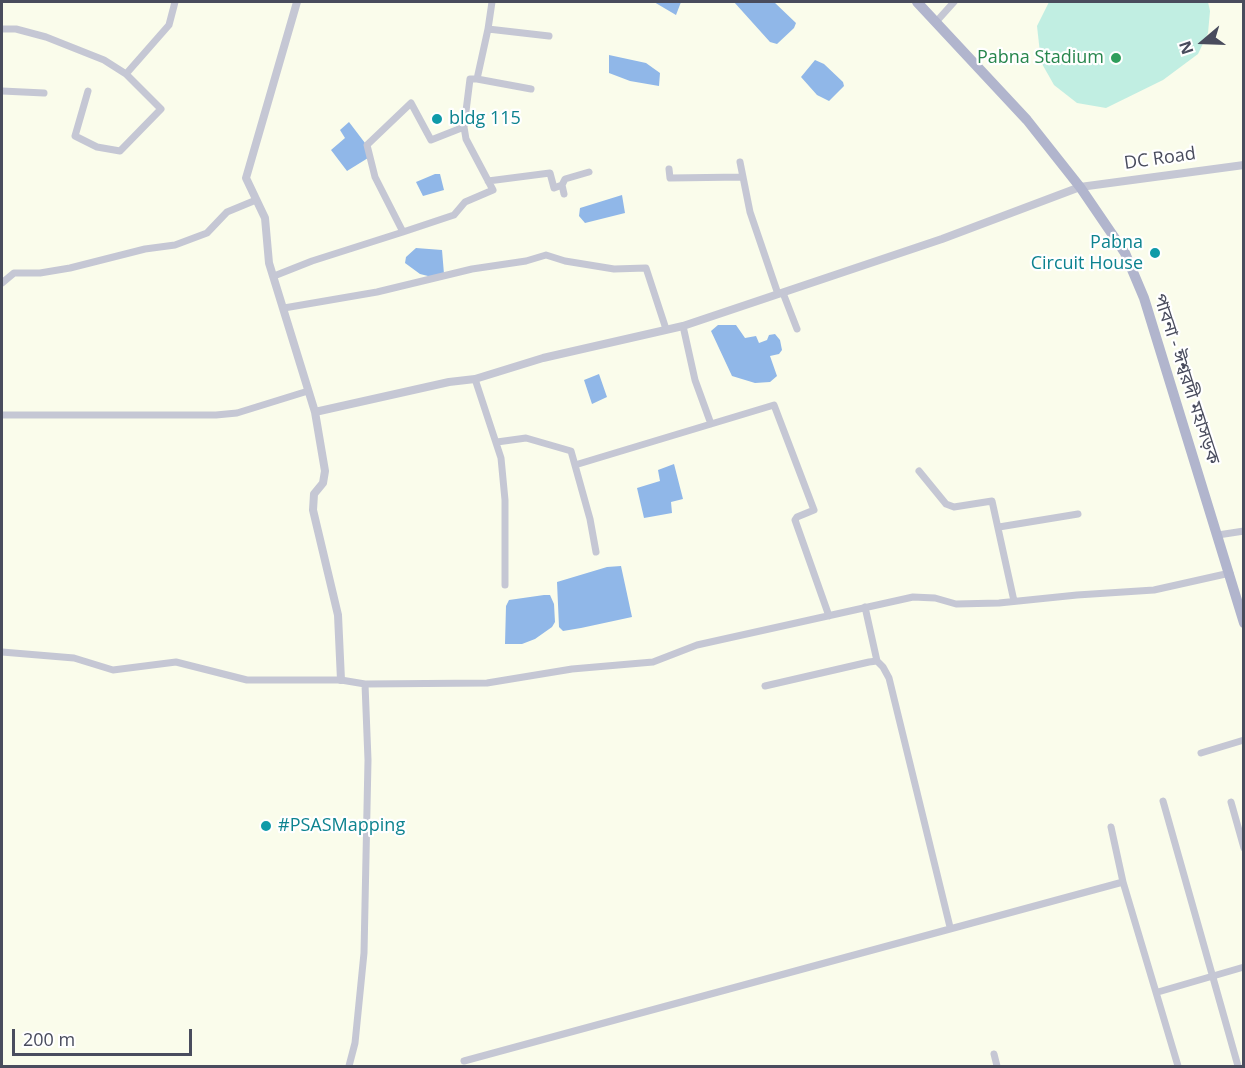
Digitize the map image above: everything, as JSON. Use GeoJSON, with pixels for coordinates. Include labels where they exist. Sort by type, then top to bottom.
{"type":"FeatureCollection","features":[{"type":"Feature","properties":{"kind":"main road","name":"পাবনা - ঈশ্বরদী মহাসড়ক"},"geometry":{"type":"LineString","coordinates":[[917,2],[1027,120],[1080,187],[1125,253],[1144,297],[1244,624]]}},
{"type":"Feature","properties":{"kind":"street"},"geometry":{"type":"LineString","coordinates":[[126,74],[169,25],[175,2]]}},
{"type":"Feature","properties":{"kind":"street"},"geometry":{"type":"LineString","coordinates":[[297,2],[247,172],[249,188],[265,218],[269,263],[315,412],[325,471],[323,483],[314,494],[313,510],[338,615],[341,680]]}},
{"type":"Feature","properties":{"kind":"street"},"geometry":{"type":"LineString","coordinates":[[477,79],[492,2]]}},
{"type":"Feature","properties":{"kind":"street"},"geometry":{"type":"LineString","coordinates":[[936,22],[954,2]]}},
{"type":"Feature","properties":{"kind":"street"},"geometry":{"type":"LineString","coordinates":[[2,29],[16,29],[104,60],[126,74],[161,109],[120,151],[98,147],[75,136],[88,90]]}},
{"type":"Feature","properties":{"kind":"street"},"geometry":{"type":"LineString","coordinates":[[488,29],[549,36]]}},
{"type":"Feature","properties":{"kind":"street"},"geometry":{"type":"LineString","coordinates":[[274,276],[312,261],[454,215],[465,202],[493,190],[466,139],[464,127],[470,79],[531,89]]}},
{"type":"Feature","properties":{"kind":"street"},"geometry":{"type":"LineString","coordinates":[[2,92],[44,93]]}},
{"type":"Feature","properties":{"kind":"street"},"geometry":{"type":"LineString","coordinates":[[403,232],[375,177],[367,145],[411,103],[431,140],[464,127]]}},
{"type":"Feature","properties":{"kind":"street"},"geometry":{"type":"LineString","coordinates":[[740,162],[758,242],[797,329]]}},
{"type":"Feature","properties":{"kind":"street","name":"DC Road"},"geometry":{"type":"LineString","coordinates":[[315,412],[449,382],[475,379],[543,358],[683,326],[942,239],[1080,187],[1244,165]]}},
{"type":"Feature","properties":{"kind":"street"},"geometry":{"type":"LineString","coordinates":[[669,169],[670,178],[743,177]]}},
{"type":"Feature","properties":{"kind":"street"},"geometry":{"type":"LineString","coordinates":[[488,181],[550,173],[554,188],[562,184],[565,179],[589,172]]}},
{"type":"Feature","properties":{"kind":"street"},"geometry":{"type":"LineString","coordinates":[[562,184],[564,194]]}},
{"type":"Feature","properties":{"kind":"street"},"geometry":{"type":"LineString","coordinates":[[2,283],[14,273],[40,273],[70,268],[145,249],[175,245],[207,233],[227,212],[255,200]]}},
{"type":"Feature","properties":{"kind":"street"},"geometry":{"type":"LineString","coordinates":[[284,308],[376,292],[472,269],[526,261],[546,255],[565,261],[614,269],[646,268],[666,329]]}},
{"type":"Feature","properties":{"kind":"street"},"geometry":{"type":"LineString","coordinates":[[683,326],[695,380],[711,424]]}},
{"type":"Feature","properties":{"kind":"street"},"geometry":{"type":"LineString","coordinates":[[475,379],[497,442],[505,500],[505,585]]}},
{"type":"Feature","properties":{"kind":"street"},"geometry":{"type":"LineString","coordinates":[[2,415],[216,415],[237,412],[308,391]]}},
{"type":"Feature","properties":{"kind":"street"},"geometry":{"type":"LineString","coordinates":[[575,465],[771,405],[776,406],[814,510],[795,520],[829,616]]}},
{"type":"Feature","properties":{"kind":"street"},"geometry":{"type":"LineString","coordinates":[[497,442],[526,438],[571,451],[590,519],[596,552]]}},
{"type":"Feature","properties":{"kind":"street"},"geometry":{"type":"LineString","coordinates":[[919,471],[946,504],[954,507],[992,501],[1014,602]]}},
{"type":"Feature","properties":{"kind":"street"},"geometry":{"type":"LineString","coordinates":[[999,527],[1078,514]]}},
{"type":"Feature","properties":{"kind":"street"},"geometry":{"type":"LineString","coordinates":[[1218,535],[1244,531]]}},
{"type":"Feature","properties":{"kind":"street"},"geometry":{"type":"LineString","coordinates":[[2,652],[74,658],[113,670],[176,662],[201,666],[247,680],[341,680],[365,684],[487,683],[572,669],[653,662],[697,645],[913,597],[935,598],[956,604],[1014,602],[1154,590],[1230,573]]}},
{"type":"Feature","properties":{"kind":"street"},"geometry":{"type":"LineString","coordinates":[[865,607],[877,661],[889,678],[950,927]]}},
{"type":"Feature","properties":{"kind":"street"},"geometry":{"type":"LineString","coordinates":[[765,686],[877,661]]}},
{"type":"Feature","properties":{"kind":"street"},"geometry":{"type":"LineString","coordinates":[[349,1066],[355,1043],[364,953],[368,772],[365,684]]}},
{"type":"Feature","properties":{"kind":"street"},"geometry":{"type":"LineString","coordinates":[[1201,753],[1244,741]]}},
{"type":"Feature","properties":{"kind":"street"},"geometry":{"type":"LineString","coordinates":[[1163,801],[1238,1066]]}},
{"type":"Feature","properties":{"kind":"street"},"geometry":{"type":"LineString","coordinates":[[1231,802],[1244,848]]}},
{"type":"Feature","properties":{"kind":"street"},"geometry":{"type":"LineString","coordinates":[[1111,827],[1123,882],[1158,992],[1178,1066]]}},
{"type":"Feature","properties":{"kind":"street"},"geometry":{"type":"LineString","coordinates":[[464,1061],[950,927],[1123,882]]}},
{"type":"Feature","properties":{"kind":"street"},"geometry":{"type":"LineString","coordinates":[[1158,992],[1244,967]]}},
{"type":"Feature","properties":{"kind":"street"},"geometry":{"type":"LineString","coordinates":[[994,1054],[997,1066]]}},
{"type":"Feature","properties":{"kind":"shaded area"},"geometry":{"type":"Polygon","coordinates":[[[2,2],[1243,2],[1243,1066],[2,1066],[2,2]]]}},
{"type":"Feature","properties":{"kind":"green space","name":"Pabna Stadium"},"geometry":{"type":"Polygon","coordinates":[[[1049,2],[1208,2],[1210,11],[1208,33],[1198,54],[1163,80],[1106,108],[1077,103],[1054,85],[1041,62],[1037,26],[1049,2]]]}},
{"type":"Feature","properties":{"kind":"water"},"geometry":{"type":"Polygon","coordinates":[[[654,2],[681,2],[676,15],[654,2]]]}},
{"type":"Feature","properties":{"kind":"water"},"geometry":{"type":"Polygon","coordinates":[[[734,2],[774,2],[796,23],[794,28],[777,44],[770,42],[734,2]]]}},
{"type":"Feature","properties":{"kind":"water"},"geometry":{"type":"Polygon","coordinates":[[[609,55],[646,63],[660,73],[659,86],[630,81],[609,73],[609,55]]]}},
{"type":"Feature","properties":{"kind":"water"},"geometry":{"type":"Polygon","coordinates":[[[815,60],[824,64],[843,82],[844,86],[829,101],[817,95],[801,77],[815,60]]]}},
{"type":"Feature","properties":{"kind":"water"},"geometry":{"type":"Polygon","coordinates":[[[349,122],[365,143],[368,158],[347,171],[331,150],[345,138],[340,130],[349,122]]]}},
{"type":"Feature","properties":{"kind":"water"},"geometry":{"type":"Polygon","coordinates":[[[440,174],[444,190],[423,196],[416,182],[440,174]]]}},
{"type":"Feature","properties":{"kind":"water"},"geometry":{"type":"Polygon","coordinates":[[[622,195],[625,213],[585,223],[579,216],[580,208],[622,195]]]}},
{"type":"Feature","properties":{"kind":"water"},"geometry":{"type":"Polygon","coordinates":[[[416,248],[442,250],[444,274],[432,277],[420,274],[405,263],[406,257],[416,248]]]}},
{"type":"Feature","properties":{"kind":"water"},"geometry":{"type":"Polygon","coordinates":[[[718,325],[736,325],[745,338],[756,336],[759,343],[767,340],[769,335],[775,334],[780,340],[782,350],[779,354],[770,356],[777,376],[770,382],[755,383],[732,376],[711,331],[718,325]]]}},
{"type":"Feature","properties":{"kind":"water"},"geometry":{"type":"Polygon","coordinates":[[[599,374],[607,397],[592,404],[584,380],[599,374]]]}},
{"type":"Feature","properties":{"kind":"water"},"geometry":{"type":"Polygon","coordinates":[[[674,464],[683,499],[671,502],[672,513],[644,518],[637,488],[660,481],[658,470],[674,464]]]}},
{"type":"Feature","properties":{"kind":"water"},"geometry":{"type":"Polygon","coordinates":[[[621,566],[632,617],[563,631],[559,627],[557,582],[607,567],[621,566]]]}},
{"type":"Feature","properties":{"kind":"water"},"geometry":{"type":"Polygon","coordinates":[[[550,595],[554,604],[555,622],[552,627],[535,639],[522,644],[505,644],[506,606],[509,600],[550,595]]]}},
{"type":"Feature","properties":{"kind":"place","name":"Pabna Stadium"},"geometry":{"type":"Point","coordinates":[1116,58]}},
{"type":"Feature","properties":{"kind":"place","name":"bldg 115"},"geometry":{"type":"Point","coordinates":[437,119]}},
{"type":"Feature","properties":{"kind":"place","name":"Pabna Circuit House"},"geometry":{"type":"Point","coordinates":[1155,253]}},
{"type":"Feature","properties":{"kind":"place","name":"#PSASMapping"},"geometry":{"type":"Point","coordinates":[266,826]}}]}
